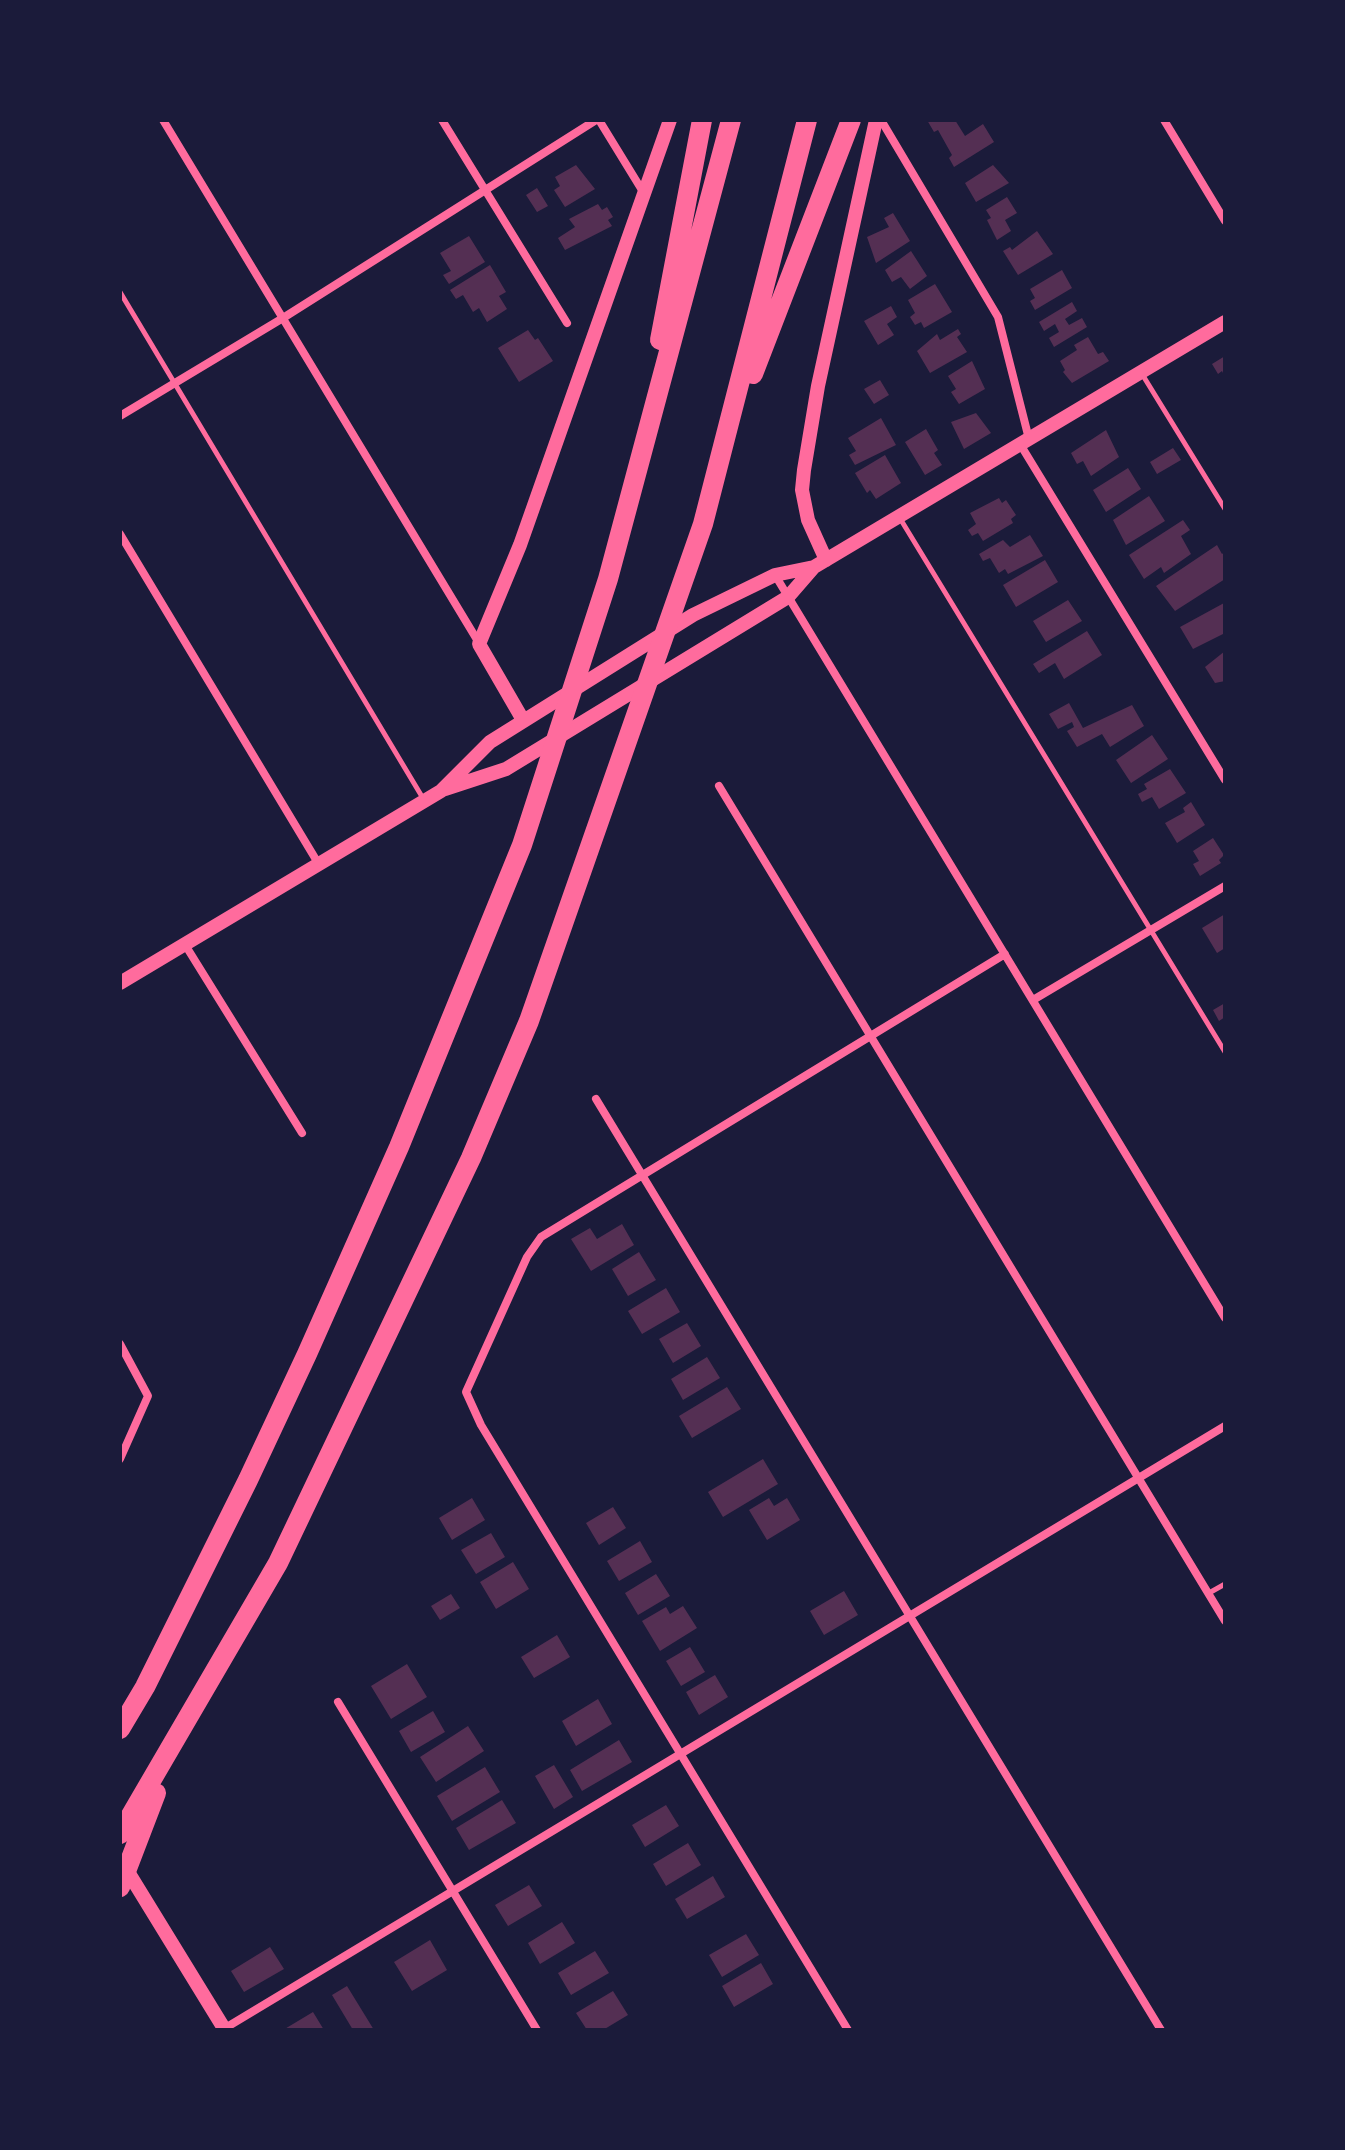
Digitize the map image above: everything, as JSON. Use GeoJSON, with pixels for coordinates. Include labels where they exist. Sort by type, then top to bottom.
{"type":"FeatureCollection","features":[{"type":"Feature","properties":{"kind":"highway"},"geometry":{"type":"LineString","coordinates":[[638,473],[702,120]]}},
{"type":"Feature","properties":{"kind":"highway"},"geometry":{"type":"LineString","coordinates":[[120,1729],[145,1687],[307,1354],[399,1147],[522,845],[608,579],[731,120]]}},
{"type":"Feature","properties":{"kind":"highway"},"geometry":{"type":"LineString","coordinates":[[120,1887],[152,1791],[173,1748],[278,1563],[471,1158],[542,987],[606,795],[703,524],[807,120]]}},
{"type":"Feature","properties":{"kind":"highway"},"geometry":{"type":"LineString","coordinates":[[718,464],[851,120]]}},
{"type":"Feature","properties":{"kind":"highway"},"geometry":{"type":"LineString","coordinates":[[120,1718],[145,1687]]}},
{"type":"Feature","properties":{"kind":"highway"},"geometry":{"type":"LineString","coordinates":[[120,1834],[152,1791]]}},
{"type":"Feature","properties":{"kind":"main road"},"geometry":{"type":"LineString","coordinates":[[523,720],[479,644],[520,545],[646,196],[670,120]]}},
{"type":"Feature","properties":{"kind":"main road"},"geometry":{"type":"LineString","coordinates":[[820,563],[802,490],[804,470],[818,386],[878,120]]}},
{"type":"Feature","properties":{"kind":"main road"},"geometry":{"type":"LineString","coordinates":[[120,983],[441,791],[490,742],[693,615],[775,575],[820,563],[1225,322]]}},
{"type":"Feature","properties":{"kind":"main road"},"geometry":{"type":"LineString","coordinates":[[441,791],[506,769],[788,597],[820,563]]}},
{"type":"Feature","properties":{"kind":"main road"},"geometry":{"type":"LineString","coordinates":[[120,1859],[224,2029]]}},
{"type":"Feature","properties":{"kind":"street"},"geometry":{"type":"LineString","coordinates":[[163,120],[479,644]]}},
{"type":"Feature","properties":{"kind":"street"},"geometry":{"type":"LineString","coordinates":[[442,120],[567,323]]}},
{"type":"Feature","properties":{"kind":"street"},"geometry":{"type":"LineString","coordinates":[[120,416],[283,318],[598,120],[646,196]]}},
{"type":"Feature","properties":{"kind":"street"},"geometry":{"type":"LineString","coordinates":[[878,120],[998,317],[1024,442],[1225,780]]}},
{"type":"Feature","properties":{"kind":"street"},"geometry":{"type":"LineString","coordinates":[[1164,120],[1225,221]]}},
{"type":"Feature","properties":{"kind":"street"},"geometry":{"type":"LineString","coordinates":[[120,534],[318,863]]}},
{"type":"Feature","properties":{"kind":"street"},"geometry":{"type":"LineString","coordinates":[[775,575],[1225,1318]]}},
{"type":"Feature","properties":{"kind":"street"},"geometry":{"type":"LineString","coordinates":[[719,786],[1225,1621]]}},
{"type":"Feature","properties":{"kind":"street"},"geometry":{"type":"LineString","coordinates":[[1033,1000],[1225,886]]}},
{"type":"Feature","properties":{"kind":"street"},"geometry":{"type":"LineString","coordinates":[[184,943],[302,1133]]}},
{"type":"Feature","properties":{"kind":"street"},"geometry":{"type":"LineString","coordinates":[[848,2030],[481,1425],[466,1392],[527,1257],[541,1237],[869,1033],[1005,954]]}},
{"type":"Feature","properties":{"kind":"street"},"geometry":{"type":"LineString","coordinates":[[596,1099],[1161,2030]]}},
{"type":"Feature","properties":{"kind":"street"},"geometry":{"type":"LineString","coordinates":[[120,1344],[148,1396],[120,1459]]}},
{"type":"Feature","properties":{"kind":"street"},"geometry":{"type":"LineString","coordinates":[[224,2029],[1225,1426]]}},
{"type":"Feature","properties":{"kind":"street"},"geometry":{"type":"LineString","coordinates":[[338,1702],[537,2030]]}},
{"type":"Feature","properties":{"kind":"lane"},"geometry":{"type":"LineString","coordinates":[[120,292],[425,801]]}},
{"type":"Feature","properties":{"kind":"lane"},"geometry":{"type":"LineString","coordinates":[[1141,373],[1225,509]]}},
{"type":"Feature","properties":{"kind":"lane"},"geometry":{"type":"LineString","coordinates":[[899,516],[1225,1052]]}},
{"type":"Feature","properties":{"kind":"lane"},"geometry":{"type":"LineString","coordinates":[[1208,1594],[1225,1584]]}},
{"type":"Feature","properties":{"kind":"building"},"geometry":{"type":"Polygon","coordinates":[[[927,120],[955,120],[965,136],[983,124],[994,142],[954,167],[949,158],[952,155],[938,130],[934,132],[927,120]]]}},
{"type":"Feature","properties":{"kind":"building"},"geometry":{"type":"Polygon","coordinates":[[[576,165],[595,189],[565,207],[554,190],[560,186],[555,177],[576,165]]]}},
{"type":"Feature","properties":{"kind":"building"},"geometry":{"type":"Polygon","coordinates":[[[993,165],[1009,183],[976,202],[965,183],[993,165]]]}},
{"type":"Feature","properties":{"kind":"building"},"geometry":{"type":"Polygon","coordinates":[[[537,188],[548,206],[537,212],[526,195],[537,188]]]}},
{"type":"Feature","properties":{"kind":"building"},"geometry":{"type":"Polygon","coordinates":[[[1007,197],[1017,213],[1005,220],[1011,231],[997,240],[987,220],[991,218],[986,210],[1007,197]]]}},
{"type":"Feature","properties":{"kind":"building"},"geometry":{"type":"Polygon","coordinates":[[[598,204],[602,210],[607,207],[613,217],[608,220],[612,226],[565,250],[558,238],[575,227],[569,219],[598,204]]]}},
{"type":"Feature","properties":{"kind":"building"},"geometry":{"type":"Polygon","coordinates":[[[893,213],[910,241],[876,263],[867,237],[889,227],[884,218],[893,213]]]}},
{"type":"Feature","properties":{"kind":"building"},"geometry":{"type":"Polygon","coordinates":[[[1037,231],[1053,254],[1018,275],[1003,251],[1010,247],[1012,250],[1037,231]]]}},
{"type":"Feature","properties":{"kind":"building"},"geometry":{"type":"Polygon","coordinates":[[[469,236],[485,262],[449,284],[443,275],[451,271],[440,253],[469,236]]]}},
{"type":"Feature","properties":{"kind":"building"},"geometry":{"type":"Polygon","coordinates":[[[911,251],[927,276],[910,289],[901,277],[892,282],[885,270],[911,251]]]}},
{"type":"Feature","properties":{"kind":"building"},"geometry":{"type":"Polygon","coordinates":[[[490,265],[506,292],[499,296],[507,309],[487,322],[479,308],[473,312],[463,295],[456,299],[450,290],[490,265]]]}},
{"type":"Feature","properties":{"kind":"building"},"geometry":{"type":"Polygon","coordinates":[[[1062,270],[1072,288],[1035,310],[1030,301],[1035,298],[1030,289],[1062,270]]]}},
{"type":"Feature","properties":{"kind":"building"},"geometry":{"type":"Polygon","coordinates":[[[935,284],[952,312],[924,328],[921,322],[915,325],[910,317],[915,313],[908,300],[935,284]]]}},
{"type":"Feature","properties":{"kind":"building"},"geometry":{"type":"Polygon","coordinates":[[[1072,302],[1077,311],[1065,319],[1069,325],[1082,318],[1087,327],[1054,347],[1049,338],[1059,332],[1055,324],[1044,331],[1039,322],[1072,302]]]}},
{"type":"Feature","properties":{"kind":"building"},"geometry":{"type":"Polygon","coordinates":[[[891,306],[897,317],[887,324],[894,335],[878,345],[864,321],[891,306]]]}},
{"type":"Feature","properties":{"kind":"building"},"geometry":{"type":"Polygon","coordinates":[[[958,329],[961,334],[957,337],[967,352],[930,373],[917,351],[937,334],[940,340],[958,329]]]}},
{"type":"Feature","properties":{"kind":"building"},"geometry":{"type":"Polygon","coordinates":[[[528,330],[535,340],[538,338],[553,361],[519,382],[498,348],[528,330]]]}},
{"type":"Feature","properties":{"kind":"building"},"geometry":{"type":"Polygon","coordinates":[[[1088,337],[1098,354],[1103,352],[1109,361],[1072,383],[1063,372],[1065,370],[1060,361],[1077,350],[1074,345],[1088,337]]]}},
{"type":"Feature","properties":{"kind":"building"},"geometry":{"type":"Polygon","coordinates":[[[1225,356],[1225,377],[1222,371],[1218,374],[1212,364],[1225,356]]]}},
{"type":"Feature","properties":{"kind":"building"},"geometry":{"type":"Polygon","coordinates":[[[972,361],[985,389],[959,404],[951,392],[956,389],[948,376],[972,361]]]}},
{"type":"Feature","properties":{"kind":"building"},"geometry":{"type":"Polygon","coordinates":[[[880,380],[889,395],[874,404],[864,389],[880,380]]]}},
{"type":"Feature","properties":{"kind":"building"},"geometry":{"type":"Polygon","coordinates":[[[976,413],[991,433],[964,449],[951,422],[976,413]]]}},
{"type":"Feature","properties":{"kind":"building"},"geometry":{"type":"Polygon","coordinates":[[[881,418],[896,445],[855,465],[849,455],[856,451],[848,438],[881,418]]]}},
{"type":"Feature","properties":{"kind":"building"},"geometry":{"type":"Polygon","coordinates":[[[926,429],[938,450],[934,453],[942,465],[925,475],[905,442],[926,429]]]}},
{"type":"Feature","properties":{"kind":"building"},"geometry":{"type":"Polygon","coordinates":[[[1106,430],[1119,457],[1091,476],[1083,461],[1077,464],[1071,453],[1106,430]]]}},
{"type":"Feature","properties":{"kind":"building"},"geometry":{"type":"Polygon","coordinates":[[[1173,448],[1181,460],[1157,474],[1150,462],[1173,448]]]}},
{"type":"Feature","properties":{"kind":"building"},"geometry":{"type":"Polygon","coordinates":[[[885,455],[901,483],[876,499],[870,490],[867,493],[855,473],[885,455]]]}},
{"type":"Feature","properties":{"kind":"building"},"geometry":{"type":"Polygon","coordinates":[[[1128,468],[1141,489],[1106,512],[1093,490],[1128,468]]]}},
{"type":"Feature","properties":{"kind":"building"},"geometry":{"type":"Polygon","coordinates":[[[1149,496],[1165,521],[1126,545],[1113,520],[1149,496]]]}},
{"type":"Feature","properties":{"kind":"building"},"geometry":{"type":"Polygon","coordinates":[[[999,498],[1002,503],[1006,500],[1016,515],[1011,519],[1013,523],[983,541],[978,533],[972,536],[968,530],[976,524],[970,513],[999,498]]]}},
{"type":"Feature","properties":{"kind":"building"},"geometry":{"type":"Polygon","coordinates":[[[1183,520],[1190,530],[1181,536],[1191,554],[1164,573],[1161,567],[1144,579],[1129,555],[1183,520]]]}},
{"type":"Feature","properties":{"kind":"building"},"geometry":{"type":"Polygon","coordinates":[[[1030,535],[1043,556],[1008,574],[1005,569],[999,573],[990,558],[983,561],[979,554],[1003,540],[1010,547],[1030,535]]]}},
{"type":"Feature","properties":{"kind":"building"},"geometry":{"type":"Polygon","coordinates":[[[1217,545],[1222,554],[1225,552],[1225,579],[1175,611],[1156,586],[1217,545]]]}},
{"type":"Feature","properties":{"kind":"building"},"geometry":{"type":"Polygon","coordinates":[[[1045,560],[1058,582],[1016,607],[1003,585],[1045,560]]]}},
{"type":"Feature","properties":{"kind":"building"},"geometry":{"type":"Polygon","coordinates":[[[1068,600],[1082,621],[1046,642],[1033,621],[1068,600]]]}},
{"type":"Feature","properties":{"kind":"building"},"geometry":{"type":"Polygon","coordinates":[[[1224,603],[1225,633],[1193,649],[1180,627],[1224,603]]]}},
{"type":"Feature","properties":{"kind":"building"},"geometry":{"type":"Polygon","coordinates":[[[1087,631],[1102,655],[1064,679],[1055,663],[1039,673],[1033,664],[1087,631]]]}},
{"type":"Feature","properties":{"kind":"building"},"geometry":{"type":"Polygon","coordinates":[[[1225,651],[1225,681],[1215,683],[1205,667],[1225,651]]]}},
{"type":"Feature","properties":{"kind":"building"},"geometry":{"type":"Polygon","coordinates":[[[1069,703],[1083,728],[1132,705],[1144,726],[1110,747],[1102,734],[1077,747],[1067,731],[1074,727],[1072,722],[1058,729],[1049,714],[1069,703]]]}},
{"type":"Feature","properties":{"kind":"building"},"geometry":{"type":"Polygon","coordinates":[[[1152,735],[1168,759],[1131,783],[1116,760],[1152,735]]]}},
{"type":"Feature","properties":{"kind":"building"},"geometry":{"type":"Polygon","coordinates":[[[1170,769],[1186,793],[1159,809],[1152,797],[1142,802],[1138,794],[1147,789],[1144,784],[1170,769]]]}},
{"type":"Feature","properties":{"kind":"building"},"geometry":{"type":"Polygon","coordinates":[[[1191,802],[1205,825],[1177,843],[1165,823],[1185,812],[1183,808],[1191,802]]]}},
{"type":"Feature","properties":{"kind":"building"},"geometry":{"type":"Polygon","coordinates":[[[1213,838],[1224,855],[1219,860],[1221,863],[1200,876],[1193,864],[1199,861],[1193,851],[1213,838]]]}},
{"type":"Feature","properties":{"kind":"building"},"geometry":{"type":"Polygon","coordinates":[[[1225,914],[1225,948],[1217,953],[1202,928],[1225,914]]]}},
{"type":"Feature","properties":{"kind":"building"},"geometry":{"type":"Polygon","coordinates":[[[1225,1003],[1225,1017],[1219,1021],[1213,1010],[1225,1003]]]}},
{"type":"Feature","properties":{"kind":"building"},"geometry":{"type":"Polygon","coordinates":[[[622,1224],[634,1245],[591,1271],[571,1239],[590,1228],[597,1239],[622,1224]]]}},
{"type":"Feature","properties":{"kind":"building"},"geometry":{"type":"Polygon","coordinates":[[[639,1252],[656,1280],[628,1296],[612,1269],[639,1252]]]}},
{"type":"Feature","properties":{"kind":"building"},"geometry":{"type":"Polygon","coordinates":[[[666,1288],[680,1312],[642,1334],[628,1311],[666,1288]]]}},
{"type":"Feature","properties":{"kind":"building"},"geometry":{"type":"Polygon","coordinates":[[[687,1323],[701,1346],[673,1363],[659,1339],[687,1323]]]}},
{"type":"Feature","properties":{"kind":"building"},"geometry":{"type":"Polygon","coordinates":[[[707,1357],[720,1378],[683,1400],[671,1379],[707,1357]]]}},
{"type":"Feature","properties":{"kind":"building"},"geometry":{"type":"Polygon","coordinates":[[[727,1387],[741,1409],[692,1438],[679,1416],[727,1387]]]}},
{"type":"Feature","properties":{"kind":"building"},"geometry":{"type":"Polygon","coordinates":[[[763,1459],[778,1484],[723,1517],[708,1492],[763,1459]]]}},
{"type":"Feature","properties":{"kind":"building"},"geometry":{"type":"Polygon","coordinates":[[[472,1498],[485,1520],[452,1540],[439,1518],[472,1498]]]}},
{"type":"Feature","properties":{"kind":"building"},"geometry":{"type":"Polygon","coordinates":[[[769,1498],[774,1506],[787,1498],[800,1520],[767,1540],[749,1510],[769,1498]]]}},
{"type":"Feature","properties":{"kind":"building"},"geometry":{"type":"Polygon","coordinates":[[[613,1507],[626,1528],[599,1545],[586,1523],[613,1507]]]}},
{"type":"Feature","properties":{"kind":"building"},"geometry":{"type":"Polygon","coordinates":[[[491,1533],[505,1557],[476,1574],[461,1550],[491,1533]]]}},
{"type":"Feature","properties":{"kind":"building"},"geometry":{"type":"Polygon","coordinates":[[[640,1541],[652,1562],[619,1581],[607,1561],[640,1541]]]}},
{"type":"Feature","properties":{"kind":"building"},"geometry":{"type":"Polygon","coordinates":[[[513,1562],[529,1589],[496,1609],[480,1582],[513,1562]]]}},
{"type":"Feature","properties":{"kind":"building"},"geometry":{"type":"Polygon","coordinates":[[[656,1574],[670,1596],[638,1615],[625,1593],[656,1574]]]}},
{"type":"Feature","properties":{"kind":"building"},"geometry":{"type":"Polygon","coordinates":[[[844,1591],[858,1615],[824,1635],[810,1611],[844,1591]]]}},
{"type":"Feature","properties":{"kind":"building"},"geometry":{"type":"Polygon","coordinates":[[[451,1594],[460,1608],[440,1620],[431,1606],[451,1594]]]}},
{"type":"Feature","properties":{"kind":"building"},"geometry":{"type":"Polygon","coordinates":[[[683,1606],[697,1628],[660,1651],[642,1621],[666,1607],[670,1614],[683,1606]]]}},
{"type":"Feature","properties":{"kind":"building"},"geometry":{"type":"Polygon","coordinates":[[[557,1635],[570,1657],[534,1678],[521,1657],[557,1635]]]}},
{"type":"Feature","properties":{"kind":"building"},"geometry":{"type":"Polygon","coordinates":[[[690,1647],[705,1672],[681,1686],[666,1661],[690,1647]]]}},
{"type":"Feature","properties":{"kind":"building"},"geometry":{"type":"Polygon","coordinates":[[[407,1664],[427,1697],[391,1719],[371,1686],[407,1664]]]}},
{"type":"Feature","properties":{"kind":"building"},"geometry":{"type":"Polygon","coordinates":[[[715,1675],[728,1697],[699,1715],[686,1692],[715,1675]]]}},
{"type":"Feature","properties":{"kind":"building"},"geometry":{"type":"Polygon","coordinates":[[[598,1699],[612,1724],[576,1746],[562,1721],[598,1699]]]}},
{"type":"Feature","properties":{"kind":"building"},"geometry":{"type":"Polygon","coordinates":[[[433,1711],[445,1732],[411,1752],[399,1731],[433,1711]]]}},
{"type":"Feature","properties":{"kind":"building"},"geometry":{"type":"Polygon","coordinates":[[[468,1726],[484,1751],[436,1782],[420,1757],[468,1726]]]}},
{"type":"Feature","properties":{"kind":"building"},"geometry":{"type":"Polygon","coordinates":[[[619,1740],[632,1762],[582,1791],[570,1770],[619,1740]]]}},
{"type":"Feature","properties":{"kind":"building"},"geometry":{"type":"Polygon","coordinates":[[[554,1765],[573,1797],[554,1809],[535,1776],[554,1765]]]}},
{"type":"Feature","properties":{"kind":"building"},"geometry":{"type":"Polygon","coordinates":[[[485,1767],[500,1792],[452,1821],[437,1796],[485,1767]]]}},
{"type":"Feature","properties":{"kind":"building"},"geometry":{"type":"Polygon","coordinates":[[[502,1800],[516,1823],[469,1850],[456,1828],[502,1800]]]}},
{"type":"Feature","properties":{"kind":"building"},"geometry":{"type":"Polygon","coordinates":[[[666,1805],[679,1826],[645,1847],[632,1825],[666,1805]]]}},
{"type":"Feature","properties":{"kind":"building"},"geometry":{"type":"Polygon","coordinates":[[[688,1843],[701,1865],[666,1886],[653,1864],[688,1843]]]}},
{"type":"Feature","properties":{"kind":"building"},"geometry":{"type":"Polygon","coordinates":[[[713,1876],[725,1897],[687,1919],[675,1899],[713,1876]]]}},
{"type":"Feature","properties":{"kind":"building"},"geometry":{"type":"Polygon","coordinates":[[[529,1885],[542,1906],[508,1926],[495,1905],[529,1885]]]}},
{"type":"Feature","properties":{"kind":"building"},"geometry":{"type":"Polygon","coordinates":[[[562,1922],[575,1943],[540,1964],[528,1943],[562,1922]]]}},
{"type":"Feature","properties":{"kind":"building"},"geometry":{"type":"Polygon","coordinates":[[[746,1934],[759,1955],[722,1977],[709,1955],[746,1934]]]}},
{"type":"Feature","properties":{"kind":"building"},"geometry":{"type":"Polygon","coordinates":[[[430,1940],[447,1970],[412,1991],[394,1962],[430,1940]]]}},
{"type":"Feature","properties":{"kind":"building"},"geometry":{"type":"Polygon","coordinates":[[[270,1947],[284,1969],[244,1992],[231,1971],[270,1947]]]}},
{"type":"Feature","properties":{"kind":"building"},"geometry":{"type":"Polygon","coordinates":[[[595,1951],[609,1973],[571,1995],[558,1973],[595,1951]]]}},
{"type":"Feature","properties":{"kind":"building"},"geometry":{"type":"Polygon","coordinates":[[[761,1963],[773,1984],[734,2007],[722,1986],[761,1963]]]}},
{"type":"Feature","properties":{"kind":"building"},"geometry":{"type":"Polygon","coordinates":[[[347,1986],[374,2030],[353,2030],[332,1995],[347,1986]]]}},
{"type":"Feature","properties":{"kind":"building"},"geometry":{"type":"Polygon","coordinates":[[[613,1991],[628,2015],[603,2030],[587,2030],[576,2013],[613,1991]]]}},
{"type":"Feature","properties":{"kind":"building"},"geometry":{"type":"Polygon","coordinates":[[[313,2012],[324,2030],[283,2030],[313,2012]]]}}]}
